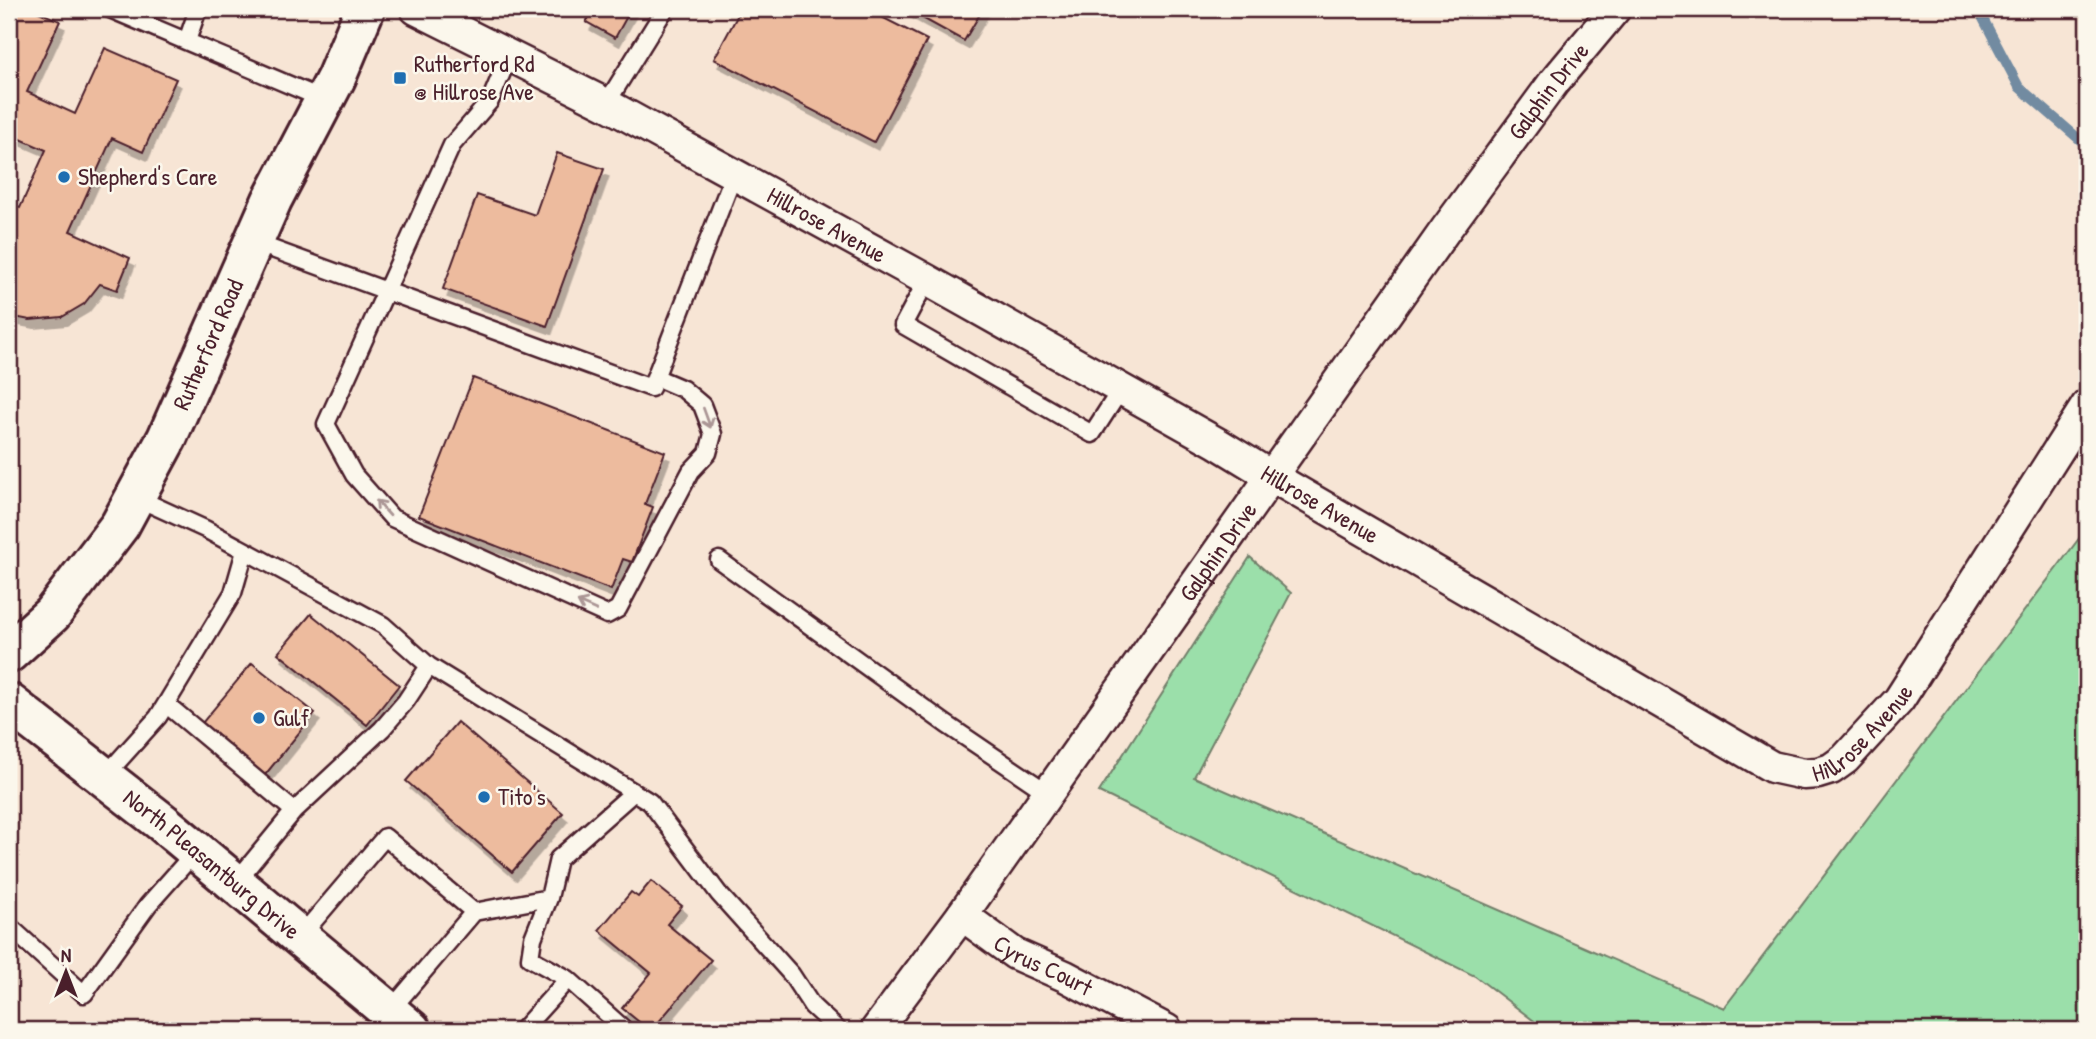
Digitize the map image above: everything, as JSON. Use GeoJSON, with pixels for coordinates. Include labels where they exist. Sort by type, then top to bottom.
{"type":"FeatureCollection","features":[{"type":"Feature","properties":{"kind":"street","name":"Rutherford Road"},"geometry":{"type":"LineString","coordinates":[[9,653],[52,614],[120,525],[167,438],[272,200],[336,78],[365,9]]}},
{"type":"Feature","properties":{"kind":"street","name":"Hillrose Avenue"},"geometry":{"type":"LineString","coordinates":[[416,9],[606,104],[927,280],[1217,443],[1772,767],[1804,774],[1831,769],[1845,760],[1899,700],[2087,404]]}},
{"type":"Feature","properties":{"kind":"street","name":"Galphin Drive"},"geometry":{"type":"LineString","coordinates":[[876,1030],[962,915],[1438,240],[1554,82],[1615,9]]}},
{"type":"Feature","properties":{"kind":"street","name":"North Pleasantburg Drive"},"geometry":{"type":"LineString","coordinates":[[9,703],[196,851],[400,1021]]}},
{"type":"Feature","properties":{"kind":"street","name":"Cyrus Court"},"geometry":{"type":"LineString","coordinates":[[962,915],[1015,954],[1065,976],[1167,1030]]}},
{"type":"Feature","properties":{"kind":"lane"},"geometry":{"type":"LineString","coordinates":[[110,9],[325,100]]}},
{"type":"Feature","properties":{"kind":"lane"},"geometry":{"type":"LineString","coordinates":[[187,41],[198,9]]}},
{"type":"Feature","properties":{"kind":"lane"},"geometry":{"type":"LineString","coordinates":[[606,104],[665,9]]}},
{"type":"Feature","properties":{"kind":"lane"},"geometry":{"type":"LineString","coordinates":[[509,55],[490,101],[452,145],[326,424],[354,475],[392,518],[607,615],[618,609],[691,471],[708,453],[713,434],[702,405],[683,389],[655,377]]}},
{"type":"Feature","properties":{"kind":"lane"},"geometry":{"type":"LineString","coordinates":[[253,242],[651,388],[734,174]]}},
{"type":"Feature","properties":{"kind":"lane"},"geometry":{"type":"LineString","coordinates":[[927,280],[903,325],[1092,433],[1121,389]]}},
{"type":"Feature","properties":{"kind":"lane"},"geometry":{"type":"LineString","coordinates":[[135,497],[205,529],[383,625],[429,666],[650,802],[719,894],[791,974],[812,1006],[838,1030]]}},
{"type":"Feature","properties":{"kind":"lane"},"geometry":{"type":"LineString","coordinates":[[104,777],[158,717],[233,593],[245,551]]}},
{"type":"Feature","properties":{"kind":"lane"},"geometry":{"type":"LineString","coordinates":[[719,560],[946,724],[1048,793]]}},
{"type":"Feature","properties":{"kind":"lane"},"geometry":{"type":"LineString","coordinates":[[235,883],[294,811],[382,729],[406,701],[429,666]]}},
{"type":"Feature","properties":{"kind":"lane"},"geometry":{"type":"LineString","coordinates":[[166,704],[294,811]]}},
{"type":"Feature","properties":{"kind":"lane"},"geometry":{"type":"LineString","coordinates":[[625,1030],[568,979],[530,958],[533,938],[549,898],[558,859],[634,792]]}},
{"type":"Feature","properties":{"kind":"lane"},"geometry":{"type":"LineString","coordinates":[[300,937],[385,837],[474,912]]}},
{"type":"Feature","properties":{"kind":"lane"},"geometry":{"type":"LineString","coordinates":[[9,926],[84,994],[148,905],[196,851]]}},
{"type":"Feature","properties":{"kind":"lane"},"geometry":{"type":"LineString","coordinates":[[400,1021],[474,912],[549,898]]}},
{"type":"Feature","properties":{"kind":"lane"},"geometry":{"type":"LineString","coordinates":[[522,1030],[568,979]]}},
{"type":"Feature","properties":{"kind":"green space"},"geometry":{"type":"Polygon","coordinates":[[[2087,528],[2087,1030],[1546,1030],[1475,976],[1099,792],[1250,557],[1291,593],[1194,777],[1724,1008],[2087,528]]]}},
{"type":"Feature","properties":{"kind":"building","name":"Shepherd's Care"},"geometry":{"type":"Polygon","coordinates":[[[9,9],[32,9],[60,21],[27,92],[75,114],[105,48],[176,79],[143,152],[112,138],[70,231],[130,258],[117,290],[100,284],[84,304],[62,317],[30,320],[9,316],[9,203],[20,208],[46,150],[9,134],[9,9]]]}},
{"type":"Feature","properties":{"kind":"building"},"geometry":{"type":"Polygon","coordinates":[[[594,9],[631,9],[615,38],[586,22],[594,9]]]}},
{"type":"Feature","properties":{"kind":"building"},"geometry":{"type":"Polygon","coordinates":[[[741,9],[866,9],[927,40],[874,142],[714,59],[741,9]]]}},
{"type":"Feature","properties":{"kind":"building"},"geometry":{"type":"Polygon","coordinates":[[[906,9],[983,9],[964,41],[906,9]]]}},
{"type":"Feature","properties":{"kind":"building"},"geometry":{"type":"Polygon","coordinates":[[[557,153],[604,169],[547,326],[443,289],[477,195],[535,215],[557,153]]]}},
{"type":"Feature","properties":{"kind":"building"},"geometry":{"type":"Polygon","coordinates":[[[473,378],[665,452],[645,504],[653,507],[632,562],[623,559],[611,590],[419,516],[473,378]]]}},
{"type":"Feature","properties":{"kind":"building"},"geometry":{"type":"Polygon","coordinates":[[[311,614],[399,685],[367,725],[278,653],[311,614]]]}},
{"type":"Feature","properties":{"kind":"building","name":"Gulf"},"geometry":{"type":"Polygon","coordinates":[[[252,663],[315,713],[265,775],[202,723],[252,663]]]}},
{"type":"Feature","properties":{"kind":"building","name":"Tito's"},"geometry":{"type":"Polygon","coordinates":[[[457,722],[563,813],[512,872],[406,781],[457,722]]]}},
{"type":"Feature","properties":{"kind":"building"},"geometry":{"type":"Polygon","coordinates":[[[651,881],[682,906],[667,924],[711,960],[652,1030],[649,1030],[622,1008],[651,973],[599,930],[631,892],[638,897],[651,881]]]}},
{"type":"Feature","properties":{"kind":"waterway"},"geometry":{"type":"LineString","coordinates":[[1978,9],[2019,87],[2087,146]]}},
{"type":"Feature","properties":{"kind":"place","name":"Rutherford Rd @ Hillrose Ave"},"geometry":{"type":"Point","coordinates":[400,78]}},
{"type":"Feature","properties":{"kind":"place","name":"Shepherd's Care"},"geometry":{"type":"Point","coordinates":[64,177]}},
{"type":"Feature","properties":{"kind":"place","name":"Gulf"},"geometry":{"type":"Point","coordinates":[259,718]}},
{"type":"Feature","properties":{"kind":"place","name":"Tito's"},"geometry":{"type":"Point","coordinates":[484,797]}}]}
